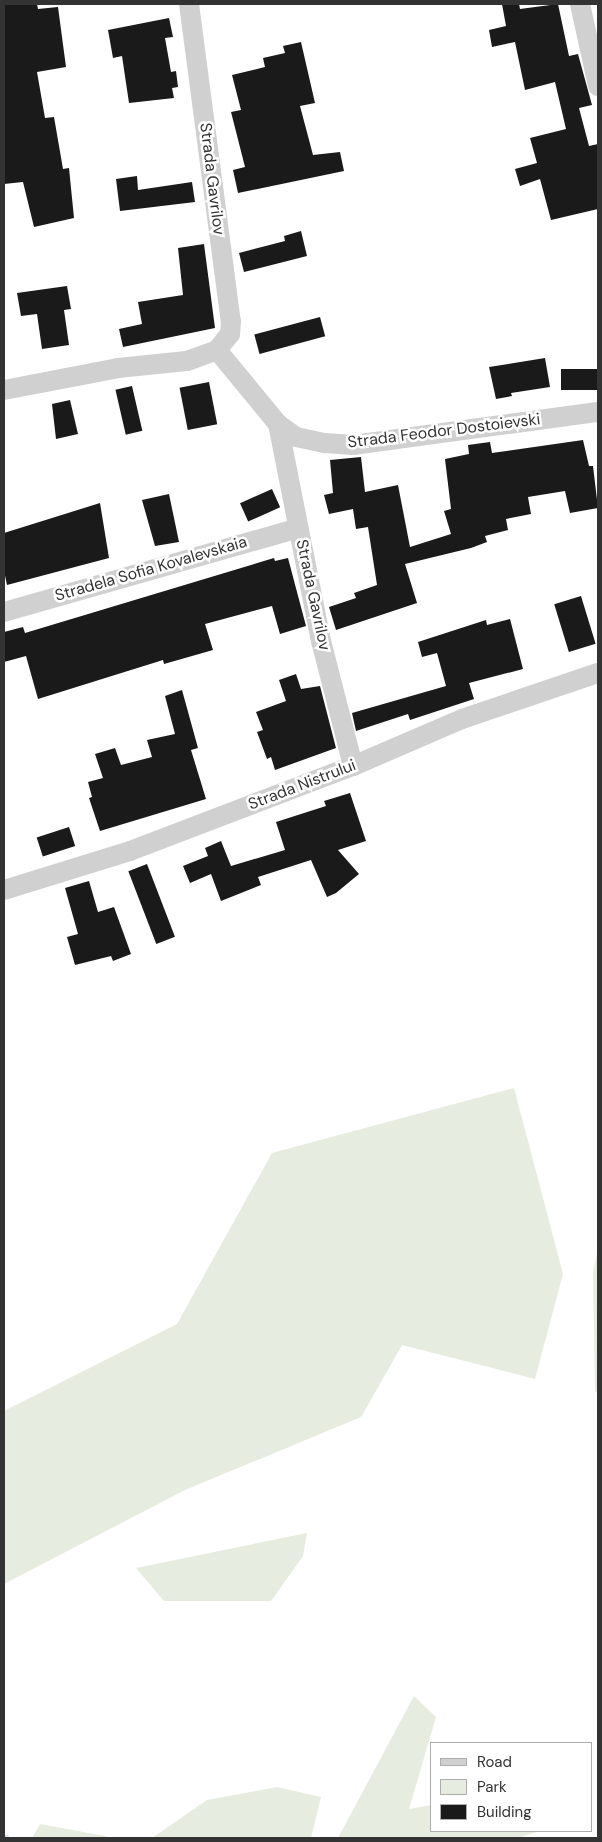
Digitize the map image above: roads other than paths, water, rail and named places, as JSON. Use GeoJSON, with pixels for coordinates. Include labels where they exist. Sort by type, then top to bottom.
{"type":"FeatureCollection","features":[{"type":"Feature","properties":{"kind":"street","name":"Strada Gavrilov"},"geometry":{"type":"LineString","coordinates":[[189,4],[231,321],[230,334],[217,350]]}},
{"type":"Feature","properties":{"kind":"street"},"geometry":{"type":"LineString","coordinates":[[580,4],[598,86]]}},
{"type":"Feature","properties":{"kind":"street"},"geometry":{"type":"LineString","coordinates":[[4,390],[118,368],[187,361],[217,350]]}},
{"type":"Feature","properties":{"kind":"street","name":"Strada Feodor Dostoievski"},"geometry":{"type":"LineString","coordinates":[[217,350],[278,424],[296,437],[354,445],[598,412]]}},
{"type":"Feature","properties":{"kind":"street","name":"Strada Gavrilov"},"geometry":{"type":"LineString","coordinates":[[278,424],[321,641],[353,766]]}},
{"type":"Feature","properties":{"kind":"street","name":"Stradela Sofia Kovalevskaia"},"geometry":{"type":"LineString","coordinates":[[4,612],[298,528]]}},
{"type":"Feature","properties":{"kind":"street","name":"Strada Nistrului"},"geometry":{"type":"LineString","coordinates":[[4,890],[130,851],[353,766],[462,719],[598,673]]}}]}
